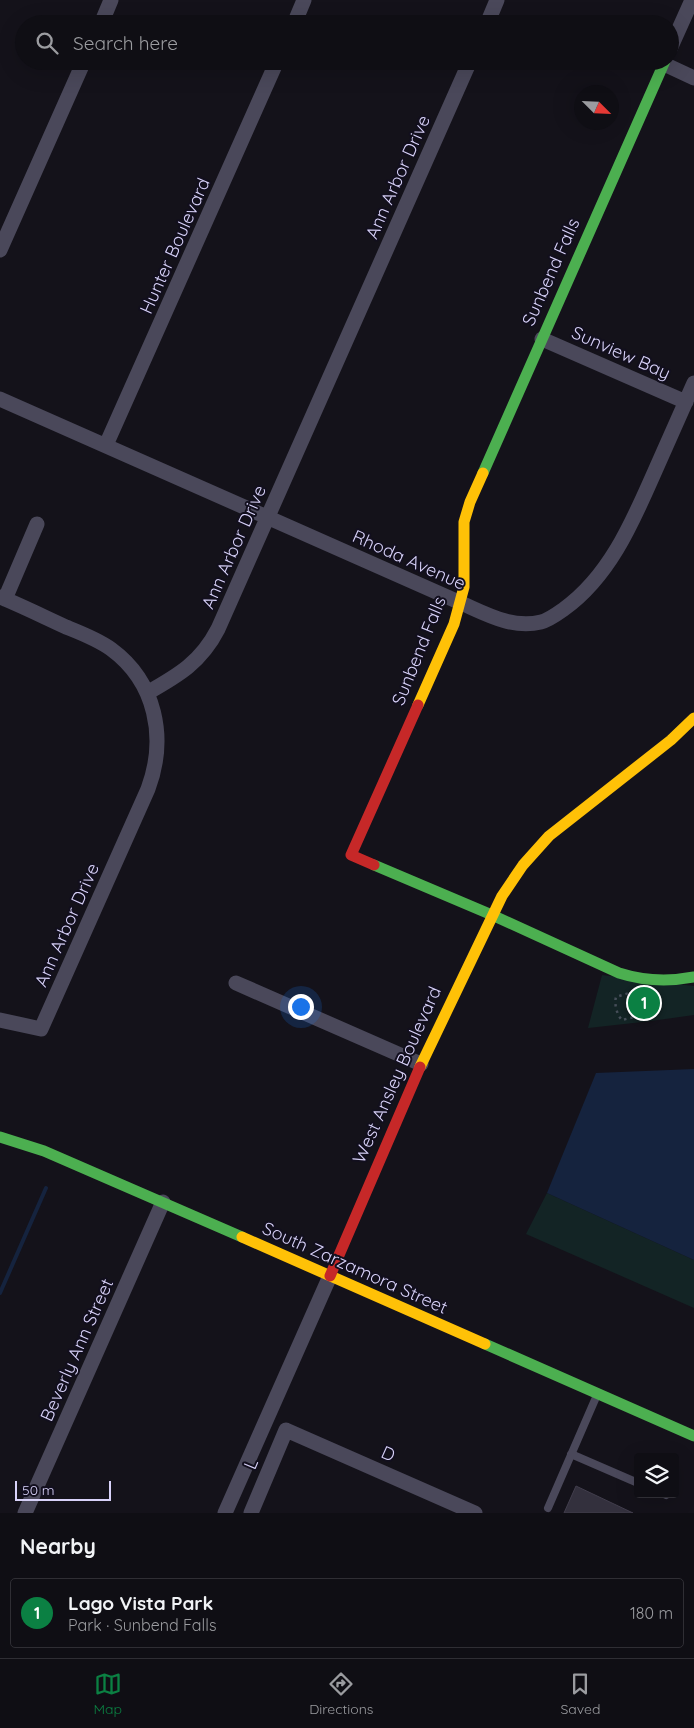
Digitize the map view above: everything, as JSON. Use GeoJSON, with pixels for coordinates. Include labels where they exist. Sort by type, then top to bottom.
{"type":"FeatureCollection","features":[{"type":"Feature","properties":{"kind":"street"},"geometry":{"type":"LineString","coordinates":[[105,15],[111,0]]}},
{"type":"Feature","properties":{"kind":"street"},"geometry":{"type":"LineString","coordinates":[[298,15],[304,0]]}},
{"type":"Feature","properties":{"kind":"street"},"geometry":{"type":"LineString","coordinates":[[491,15],[497,0]]}},
{"type":"Feature","properties":{"kind":"street"},"geometry":{"type":"LineString","coordinates":[[679,29],[692,0]]}},
{"type":"Feature","properties":{"kind":"street"},"geometry":{"type":"LineString","coordinates":[[0,250],[80,70]]}},
{"type":"Feature","properties":{"kind":"street","name":"Hunter Boulevard"},"geometry":{"type":"LineString","coordinates":[[106,445],[273,70]]}},
{"type":"Feature","properties":{"kind":"street","name":"Ann Arbor Drive"},"geometry":{"type":"LineString","coordinates":[[0,1020],[41,1029],[152,778],[157,754],[158,735],[155,717],[147,693],[182,673],[206,649],[218,629],[466,70]]}},
{"type":"Feature","properties":{"kind":"street","name":"Sunbend Falls"},"geometry":{"type":"LineString","coordinates":[[661,70],[470,502],[464,522],[464,587],[454,624],[351,855],[492,915],[619,973],[636,979],[652,981],[676,981],[694,978]]}},
{"type":"Feature","properties":{"kind":"street"},"geometry":{"type":"LineString","coordinates":[[678,70],[694,78]]}},
{"type":"Feature","properties":{"kind":"street","name":"Sunview Bay"},"geometry":{"type":"LineString","coordinates":[[542,339],[686,402]]}},
{"type":"Feature","properties":{"kind":"street","name":"Rhoda Avenue"},"geometry":{"type":"LineString","coordinates":[[0,399],[460,603],[502,620],[523,624],[542,622],[553,617],[572,603],[600,574],[624,537],[636,514],[694,383]]}},
{"type":"Feature","properties":{"kind":"street"},"geometry":{"type":"LineString","coordinates":[[37,524],[3,598],[100,642],[111,649],[129,665],[147,693]]}},
{"type":"Feature","properties":{"kind":"street","name":"West Ansley Boulevard"},"geometry":{"type":"LineString","coordinates":[[225,1513],[421,1064],[502,896],[523,865],[549,836],[671,740],[694,718]]}},
{"type":"Feature","properties":{"kind":"street"},"geometry":{"type":"LineString","coordinates":[[236,982],[421,1064]]}},
{"type":"Feature","properties":{"kind":"street","name":"South Zarzamora Street"},"geometry":{"type":"LineString","coordinates":[[0,1137],[44,1151],[163,1202],[694,1436]]}},
{"type":"Feature","properties":{"kind":"street","name":"Beverly Ann Street"},"geometry":{"type":"LineString","coordinates":[[25,1513],[163,1202]]}},
{"type":"Feature","properties":{"kind":"street","name":"L"},"geometry":{"type":"LineString","coordinates":[[251,1513],[286,1430]]}},
{"type":"Feature","properties":{"kind":"street","name":"D"},"geometry":{"type":"LineString","coordinates":[[286,1430],[475,1513]]}},
{"type":"Feature","properties":{"kind":"lane"},"geometry":{"type":"LineString","coordinates":[[548,1508],[598,1393]]}},
{"type":"Feature","properties":{"kind":"lane"},"geometry":{"type":"LineString","coordinates":[[571,1454],[634,1481]]}},
{"type":"Feature","properties":{"kind":"path"},"geometry":{"type":"LineString","coordinates":[[634,994],[639,1013],[638,1016],[622,1020],[616,1007],[616,997],[634,994]]}},
{"type":"Feature","properties":{"kind":"shaded area"},"geometry":{"type":"Polygon","coordinates":[[[602,975],[694,986],[694,1015],[588,1028],[602,975]]]}},
{"type":"Feature","properties":{"kind":"shaded area"},"geometry":{"type":"Polygon","coordinates":[[[547,1193],[694,1260],[694,1308],[526,1234],[547,1193]]]}},
{"type":"Feature","properties":{"kind":"water"},"geometry":{"type":"Polygon","coordinates":[[[694,1069],[694,1260],[547,1193],[596,1073],[694,1069]]]}},
{"type":"Feature","properties":{"kind":"building"},"geometry":{"type":"Polygon","coordinates":[[[576,1486],[633,1513],[564,1513],[576,1486]]]}},
{"type":"Feature","properties":{"kind":"waterway"},"geometry":{"type":"LineString","coordinates":[[0,1293],[46,1188]]}},
{"type":"Feature","properties":{"kind":"traffic: fast"},"geometry":{"type":"LineString","coordinates":[[483,473],[661,70]]}},
{"type":"Feature","properties":{"kind":"traffic: fast"},"geometry":{"type":"LineString","coordinates":[[374,865],[492,915],[619,973],[656,980],[694,977]]}},
{"type":"Feature","properties":{"kind":"traffic: fast"},"geometry":{"type":"LineString","coordinates":[[0,1137],[44,1151],[242,1237]]}},
{"type":"Feature","properties":{"kind":"traffic: fast"},"geometry":{"type":"LineString","coordinates":[[485,1344],[694,1436]]}},
{"type":"Feature","properties":{"kind":"traffic: slow"},"geometry":{"type":"LineString","coordinates":[[418,705],[454,624],[464,587],[464,522],[470,502],[483,473]]}},
{"type":"Feature","properties":{"kind":"traffic: slow"},"geometry":{"type":"LineString","coordinates":[[420,1067],[502,896],[523,865],[549,836],[671,740],[694,718]]}},
{"type":"Feature","properties":{"kind":"traffic: slow"},"geometry":{"type":"LineString","coordinates":[[242,1237],[485,1344]]}},
{"type":"Feature","properties":{"kind":"traffic: jam"},"geometry":{"type":"LineString","coordinates":[[374,865],[351,855],[418,705]]}},
{"type":"Feature","properties":{"kind":"traffic: jam"},"geometry":{"type":"LineString","coordinates":[[330,1276],[420,1067]]}},
{"type":"Feature","properties":{"kind":"place","name":"Lago Vista Park"},"geometry":{"type":"Point","coordinates":[644,1003]}}]}
